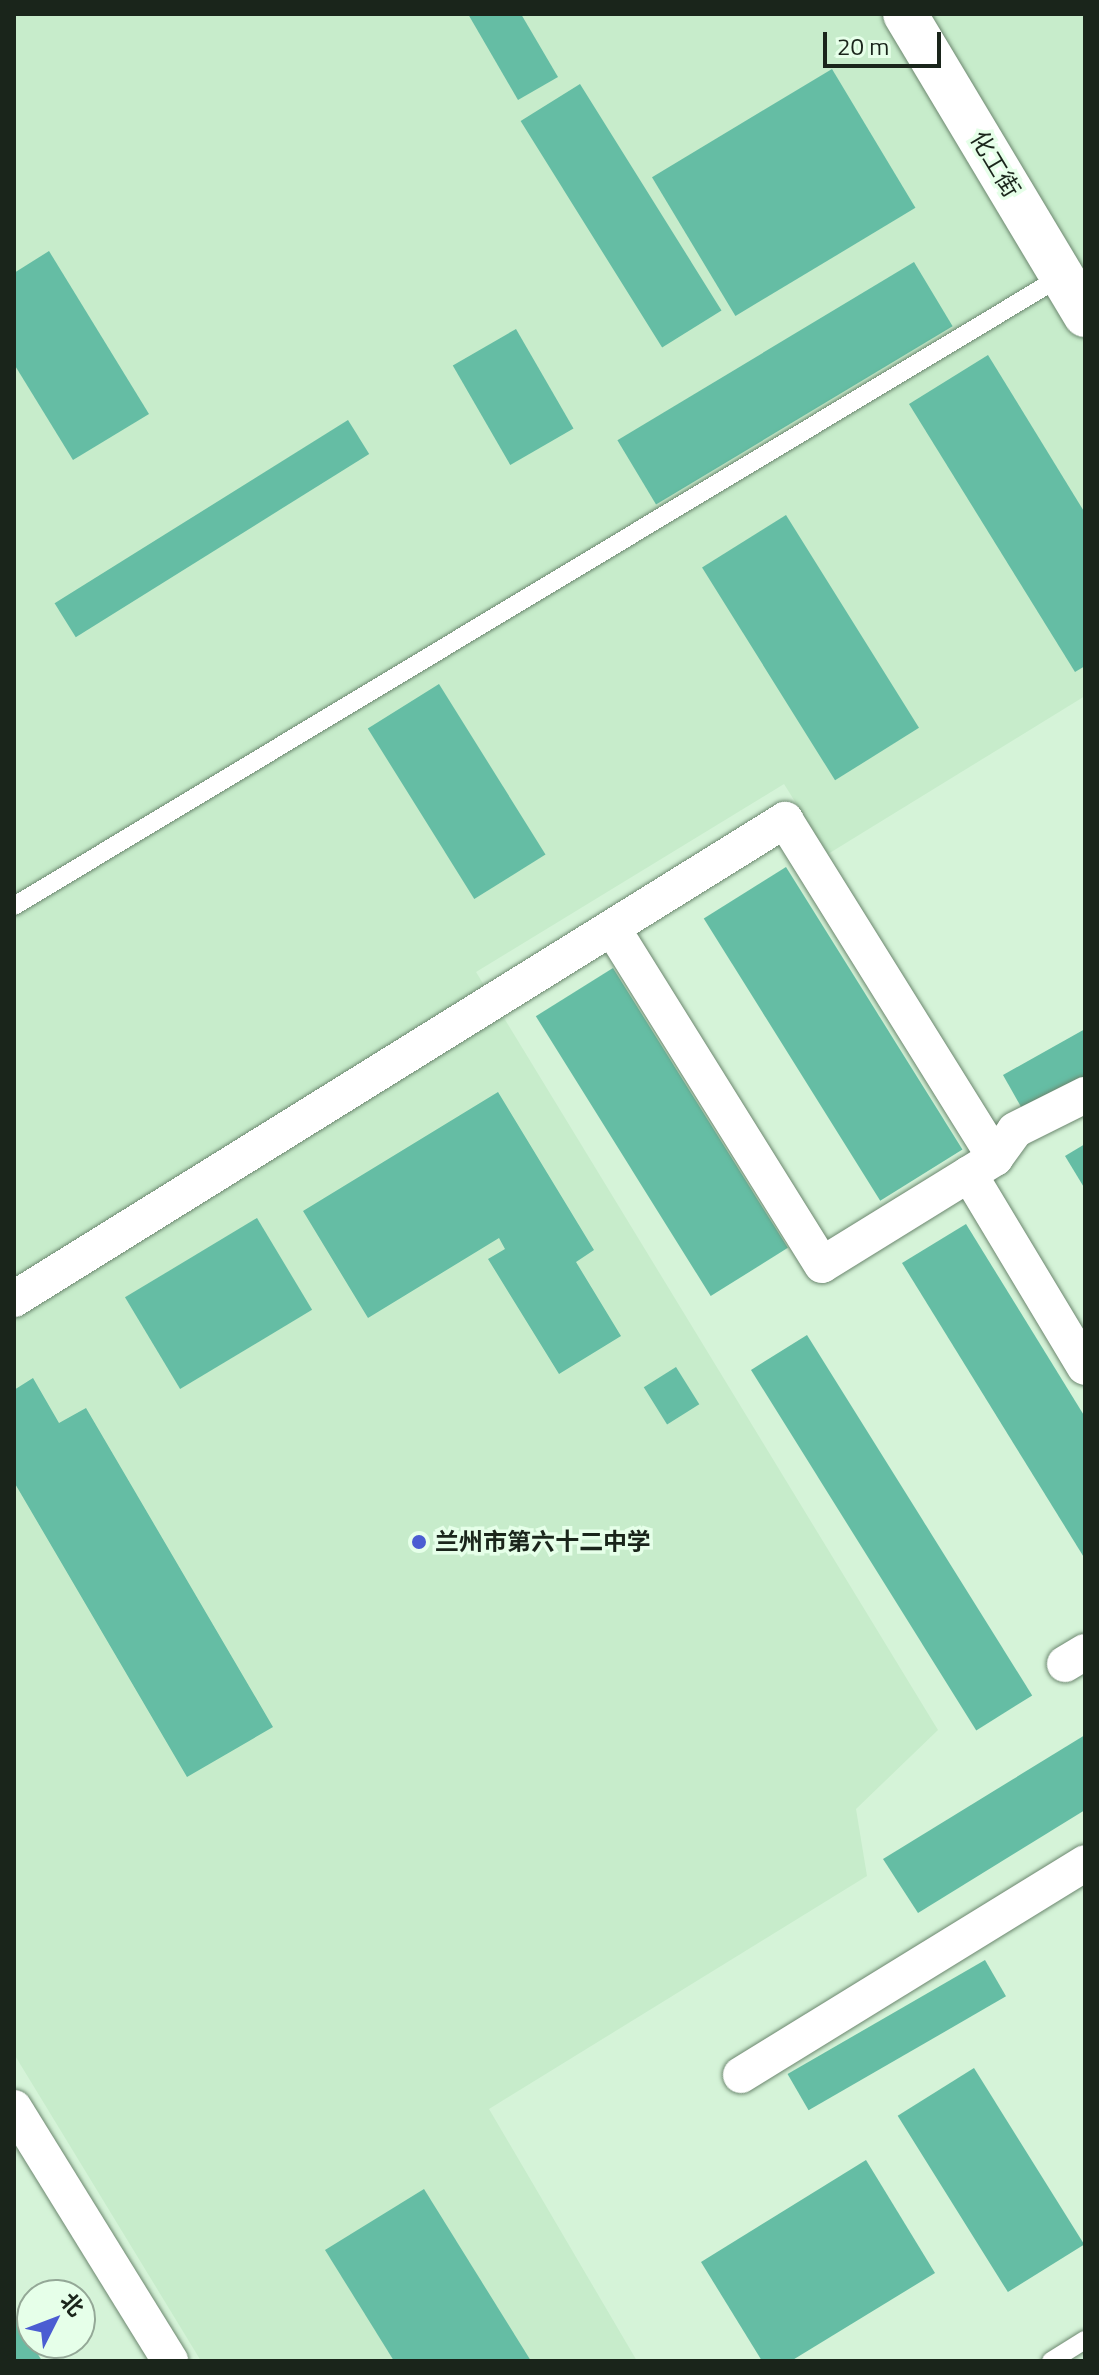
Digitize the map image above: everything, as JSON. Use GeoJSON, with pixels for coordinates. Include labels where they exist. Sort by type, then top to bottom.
{"type":"FeatureCollection","features":[{"type":"Feature","properties":{"kind":"street","name":"化工街"},"geometry":{"type":"LineString","coordinates":[[905,14],[1085,315]]}},
{"type":"Feature","properties":{"kind":"street"},"geometry":{"type":"LineString","coordinates":[[14,1299],[785,820],[982,1166],[1085,1367]]}},
{"type":"Feature","properties":{"kind":"street"},"geometry":{"type":"LineString","coordinates":[[612,928],[822,1265],[982,1166],[1015,1130],[1085,1095]]}},
{"type":"Feature","properties":{"kind":"street"},"geometry":{"type":"LineString","coordinates":[[741,2075],[1085,1863]]}},
{"type":"Feature","properties":{"kind":"street"},"geometry":{"type":"LineString","coordinates":[[14,2108],[170,2361]]}},
{"type":"Feature","properties":{"kind":"lane"},"geometry":{"type":"LineString","coordinates":[[14,906],[1062,276]]}},
{"type":"Feature","properties":{"kind":"lane"},"geometry":{"type":"LineString","coordinates":[[1051,2361],[1085,2340]]}},
{"type":"Feature","properties":{"kind":"shaded area"},"geometry":{"type":"Polygon","coordinates":[[[14,14],[1085,14],[1085,696],[828,854],[784,784],[476,972],[938,1730],[856,1809],[867,1876],[489,2109],[637,2361],[201,2361],[14,2054],[14,14]]]}},
{"type":"Feature","properties":{"kind":"building"},"geometry":{"type":"Polygon","coordinates":[[[468,14],[521,14],[558,77],[518,100],[468,14]]]}},
{"type":"Feature","properties":{"kind":"building"},"geometry":{"type":"Polygon","coordinates":[[[832,69],[915,208],[735,316],[652,177],[832,69]]]}},
{"type":"Feature","properties":{"kind":"building"},"geometry":{"type":"Polygon","coordinates":[[[580,84],[721,310],[662,348],[521,121],[580,84]]]}},
{"type":"Feature","properties":{"kind":"building"},"geometry":{"type":"Polygon","coordinates":[[[49,251],[149,414],[73,460],[14,364],[14,273],[49,251]]]}},
{"type":"Feature","properties":{"kind":"building"},"geometry":{"type":"Polygon","coordinates":[[[914,262],[953,326],[656,504],[617,440],[914,262]]]}},
{"type":"Feature","properties":{"kind":"building"},"geometry":{"type":"Polygon","coordinates":[[[516,329],[574,429],[510,465],[453,366],[516,329]]]}},
{"type":"Feature","properties":{"kind":"building"},"geometry":{"type":"Polygon","coordinates":[[[988,355],[1085,513],[1085,666],[1075,672],[909,404],[988,355]]]}},
{"type":"Feature","properties":{"kind":"building"},"geometry":{"type":"Polygon","coordinates":[[[348,420],[369,454],[76,637],[55,603],[348,420]]]}},
{"type":"Feature","properties":{"kind":"building"},"geometry":{"type":"Polygon","coordinates":[[[786,515],[919,728],[835,780],[702,567],[786,515]]]}},
{"type":"Feature","properties":{"kind":"building"},"geometry":{"type":"Polygon","coordinates":[[[439,684],[546,854],[474,899],[368,729],[439,684]]]}},
{"type":"Feature","properties":{"kind":"building"},"geometry":{"type":"Polygon","coordinates":[[[786,867],[962,1149],[880,1201],[704,918],[786,867]]]}},
{"type":"Feature","properties":{"kind":"building"},"geometry":{"type":"Polygon","coordinates":[[[613,968],[788,1248],[711,1296],[536,1016],[613,968]]]}},
{"type":"Feature","properties":{"kind":"building"},"geometry":{"type":"Polygon","coordinates":[[[1085,1029],[1085,1077],[1024,1112],[1003,1075],[1085,1029]]]}},
{"type":"Feature","properties":{"kind":"building"},"geometry":{"type":"Polygon","coordinates":[[[498,1092],[594,1250],[576,1262],[621,1336],[559,1374],[488,1259],[505,1249],[499,1238],[368,1318],[303,1211],[498,1092]]]}},
{"type":"Feature","properties":{"kind":"building"},"geometry":{"type":"Polygon","coordinates":[[[1085,1144],[1085,1189],[1065,1156],[1085,1144]]]}},
{"type":"Feature","properties":{"kind":"building"},"geometry":{"type":"Polygon","coordinates":[[[257,1218],[312,1310],[180,1389],[125,1297],[257,1218]]]}},
{"type":"Feature","properties":{"kind":"building"},"geometry":{"type":"Polygon","coordinates":[[[966,1224],[1085,1417],[1085,1559],[902,1263],[966,1224]]]}},
{"type":"Feature","properties":{"kind":"building"},"geometry":{"type":"Polygon","coordinates":[[[807,1335],[1032,1695],[976,1730],[751,1370],[807,1335]]]}},
{"type":"Feature","properties":{"kind":"building"},"geometry":{"type":"Polygon","coordinates":[[[676,1367],[699,1404],[667,1424],[644,1387],[676,1367]]]}},
{"type":"Feature","properties":{"kind":"building"},"geometry":{"type":"Polygon","coordinates":[[[33,1378],[59,1423],[86,1408],[273,1727],[187,1777],[14,1482],[14,1390],[33,1378]]]}},
{"type":"Feature","properties":{"kind":"building"},"geometry":{"type":"Polygon","coordinates":[[[1085,1735],[1085,1810],[918,1913],[883,1859],[1085,1735]]]}},
{"type":"Feature","properties":{"kind":"building"},"geometry":{"type":"Polygon","coordinates":[[[985,1960],[1006,1996],[809,2110],[788,2074],[985,1960]]]}},
{"type":"Feature","properties":{"kind":"building"},"geometry":{"type":"Polygon","coordinates":[[[974,2068],[1084,2244],[1008,2292],[898,2116],[974,2068]]]}},
{"type":"Feature","properties":{"kind":"building"},"geometry":{"type":"Polygon","coordinates":[[[866,2160],[935,2273],[791,2361],[762,2361],[701,2262],[866,2160]]]}},
{"type":"Feature","properties":{"kind":"building"},"geometry":{"type":"Polygon","coordinates":[[[424,2189],[531,2361],[394,2361],[325,2250],[424,2189]]]}},
{"type":"Feature","properties":{"kind":"building"},"geometry":{"type":"Polygon","coordinates":[[[14,2315],[16,2359],[42,2361],[14,2361],[14,2315]]]}},
{"type":"Feature","properties":{"kind":"place","name":"兰州市第六十二中学"},"geometry":{"type":"Point","coordinates":[419,1542]}}]}
